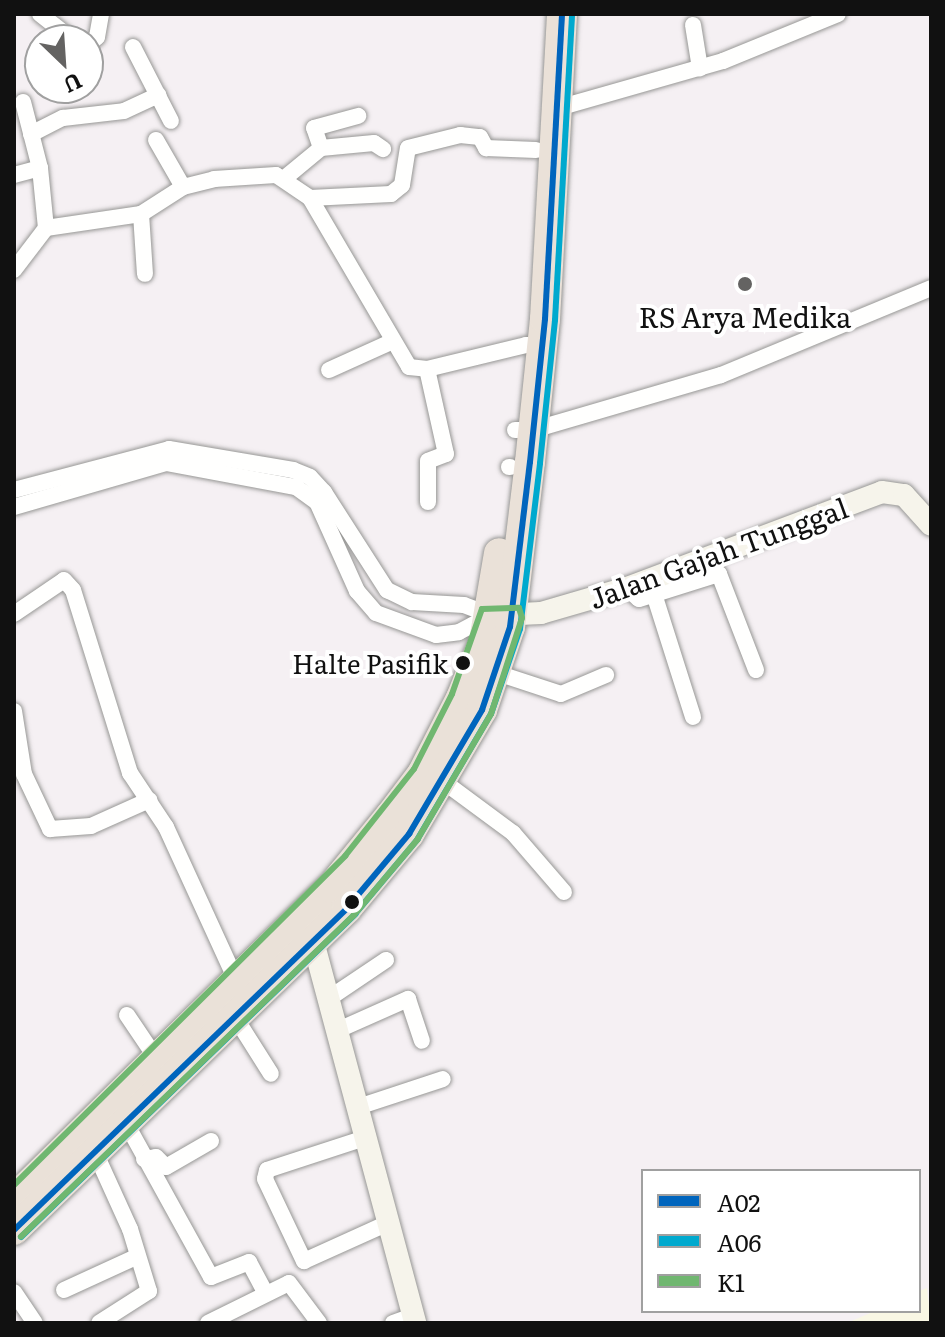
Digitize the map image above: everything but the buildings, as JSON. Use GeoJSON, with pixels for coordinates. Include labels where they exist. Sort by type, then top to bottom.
{"type":"FeatureCollection","features":[{"type":"Feature","properties":{"kind":"highway"},"geometry":{"type":"LineString","coordinates":[[535,345],[536,150],[544,14]]}},
{"type":"Feature","properties":{"kind":"highway"},"geometry":{"type":"LineString","coordinates":[[309,927],[353,863],[422,774],[501,616],[535,345],[558,108],[562,14]]}},
{"type":"Feature","properties":{"kind":"highway"},"geometry":{"type":"LineString","coordinates":[[14,1230],[126,1123],[309,927],[409,834],[444,782],[497,673],[510,467],[524,430]]}},
{"type":"Feature","properties":{"kind":"highway"},"geometry":{"type":"LineString","coordinates":[[14,1199],[156,1058],[241,1000]]}},
{"type":"Feature","properties":{"kind":"street"},"geometry":{"type":"LineString","coordinates":[[558,108],[700,68],[838,14]]}},
{"type":"Feature","properties":{"kind":"street"},"geometry":{"type":"LineString","coordinates":[[693,25],[700,68]]}},
{"type":"Feature","properties":{"kind":"street"},"geometry":{"type":"LineString","coordinates":[[133,47],[171,121]]}},
{"type":"Feature","properties":{"kind":"street"},"geometry":{"type":"LineString","coordinates":[[31,134],[63,118],[124,111],[158,95]]}},
{"type":"Feature","properties":{"kind":"street"},"geometry":{"type":"LineString","coordinates":[[14,270],[46,228],[40,168],[23,102]]}},
{"type":"Feature","properties":{"kind":"street"},"geometry":{"type":"LineString","coordinates":[[321,148],[314,128],[358,116]]}},
{"type":"Feature","properties":{"kind":"street"},"geometry":{"type":"LineString","coordinates":[[310,198],[391,194],[402,185],[408,148],[460,135],[480,137],[486,148],[536,150]]}},
{"type":"Feature","properties":{"kind":"street"},"geometry":{"type":"LineString","coordinates":[[156,140],[183,187]]}},
{"type":"Feature","properties":{"kind":"street"},"geometry":{"type":"LineString","coordinates":[[286,177],[321,148],[374,143],[383,149]]}},
{"type":"Feature","properties":{"kind":"street"},"geometry":{"type":"LineString","coordinates":[[14,175],[40,168]]}},
{"type":"Feature","properties":{"kind":"street"},"geometry":{"type":"LineString","coordinates":[[46,228],[141,214],[183,187],[239,175],[286,177],[310,198],[391,342],[409,367],[427,369],[535,345]]}},
{"type":"Feature","properties":{"kind":"street"},"geometry":{"type":"LineString","coordinates":[[141,214],[145,274]]}},
{"type":"Feature","properties":{"kind":"street"},"geometry":{"type":"LineString","coordinates":[[524,430],[721,375],[931,288]]}},
{"type":"Feature","properties":{"kind":"street"},"geometry":{"type":"LineString","coordinates":[[329,370],[391,342]]}},
{"type":"Feature","properties":{"kind":"street"},"geometry":{"type":"LineString","coordinates":[[427,369],[446,454],[428,461],[428,502]]}},
{"type":"Feature","properties":{"kind":"street"},"geometry":{"type":"LineString","coordinates":[[14,490],[167,456],[310,477],[387,590],[412,602],[464,605],[501,616]]}},
{"type":"Feature","properties":{"kind":"street"},"geometry":{"type":"LineString","coordinates":[[14,507],[167,456],[307,493],[327,519],[357,591],[376,613],[436,635],[459,632],[501,616]]}},
{"type":"Feature","properties":{"kind":"street","name":"Jalan Gajah Tunggal"},"geometry":{"type":"LineString","coordinates":[[501,616],[627,588],[882,492],[904,495],[931,525]]}},
{"type":"Feature","properties":{"kind":"street"},"geometry":{"type":"LineString","coordinates":[[627,588],[636,598],[715,574],[723,576],[756,670]]}},
{"type":"Feature","properties":{"kind":"street"},"geometry":{"type":"LineString","coordinates":[[14,614],[64,580],[78,601],[130,773],[149,800],[241,1000],[271,1074]]}},
{"type":"Feature","properties":{"kind":"street"},"geometry":{"type":"LineString","coordinates":[[654,594],[693,717]]}},
{"type":"Feature","properties":{"kind":"street"},"geometry":{"type":"LineString","coordinates":[[436,635],[442,604]]}},
{"type":"Feature","properties":{"kind":"street"},"geometry":{"type":"LineString","coordinates":[[497,673],[561,694],[606,675]]}},
{"type":"Feature","properties":{"kind":"street"},"geometry":{"type":"LineString","coordinates":[[14,711],[24,774],[50,829],[91,826],[149,800]]}},
{"type":"Feature","properties":{"kind":"street"},"geometry":{"type":"LineString","coordinates":[[444,782],[513,833],[564,892]]}},
{"type":"Feature","properties":{"kind":"street"},"geometry":{"type":"LineString","coordinates":[[309,927],[336,1031],[361,1106],[388,1223],[402,1321]]}},
{"type":"Feature","properties":{"kind":"street"},"geometry":{"type":"LineString","coordinates":[[328,999],[386,960]]}},
{"type":"Feature","properties":{"kind":"street"},"geometry":{"type":"LineString","coordinates":[[336,1031],[408,999],[422,1041]]}},
{"type":"Feature","properties":{"kind":"street"},"geometry":{"type":"LineString","coordinates":[[127,1015],[156,1058]]}},
{"type":"Feature","properties":{"kind":"street"},"geometry":{"type":"LineString","coordinates":[[361,1106],[443,1079]]}},
{"type":"Feature","properties":{"kind":"street"},"geometry":{"type":"LineString","coordinates":[[126,1123],[170,1211],[180,1213],[211,1277],[249,1262],[265,1292]]}},
{"type":"Feature","properties":{"kind":"street"},"geometry":{"type":"LineString","coordinates":[[368,1137],[267,1170],[265,1179],[304,1261],[388,1223]]}},
{"type":"Feature","properties":{"kind":"street"},"geometry":{"type":"LineString","coordinates":[[144,1159],[156,1157],[166,1167],[211,1141]]}},
{"type":"Feature","properties":{"kind":"street"},"geometry":{"type":"LineString","coordinates":[[95,1152],[138,1256],[147,1295],[99,1323]]}},
{"type":"Feature","properties":{"kind":"street"},"geometry":{"type":"LineString","coordinates":[[64,1290],[138,1256]]}},
{"type":"Feature","properties":{"kind":"street"},"geometry":{"type":"LineString","coordinates":[[208,1323],[237,1315],[265,1292],[293,1283],[319,1323]]}},
{"type":"Feature","properties":{"kind":"street"},"geometry":{"type":"LineString","coordinates":[[14,1292],[35,1323]]}},
{"type":"Feature","properties":{"kind":"shaded area"},"geometry":{"type":"Polygon","coordinates":[[[14,14],[931,14],[931,1323],[14,1323],[14,14]]]}},
{"type":"Feature","properties":{"kind":"shaded area"},"geometry":{"type":"Polygon","coordinates":[[[927,1288],[931,1323],[847,1323],[870,1313],[921,1313],[921,1290],[927,1288]]]}},
{"type":"Feature","properties":{"kind":"transit line","name":"A02"},"geometry":{"type":"LineString","coordinates":[[14,1230],[347,908],[409,834],[482,710],[510,627],[530,462],[545,319],[562,14]]}},
{"type":"Feature","properties":{"kind":"transit line","name":"A06"},"geometry":{"type":"LineString","coordinates":[[21,1237],[355,914],[417,840],[491,714],[520,629],[540,463],[555,320],[572,15]]}},
{"type":"Feature","properties":{"kind":"transit line","name":"K1"},"geometry":{"type":"LineString","coordinates":[[14,1185],[345,856],[414,769],[452,694],[482,609],[519,608],[522,618],[491,714],[417,840],[354,915],[21,1237]]}},
{"type":"Feature","properties":{"kind":"place","name":"RS Arya Medika"},"geometry":{"type":"Point","coordinates":[745,284]}},
{"type":"Feature","properties":{"kind":"place","name":"Halte Pasifik"},"geometry":{"type":"Point","coordinates":[463,663]}}]}
